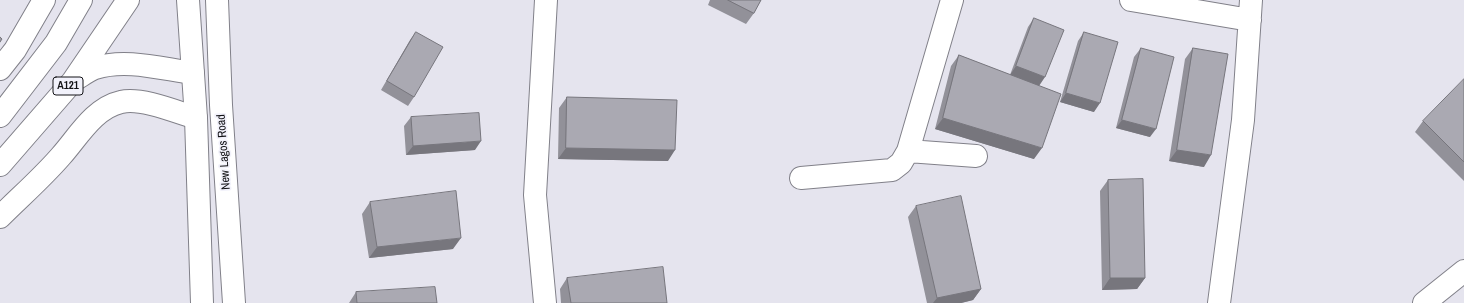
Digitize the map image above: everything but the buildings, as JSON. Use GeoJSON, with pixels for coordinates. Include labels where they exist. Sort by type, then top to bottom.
{"type":"FeatureCollection","features":[{"type":"Feature","properties":{"kind":"main road"},"geometry":{"type":"LineString","coordinates":[[0,69],[15,50],[44,0]]}},
{"type":"Feature","properties":{"kind":"main road"},"geometry":{"type":"LineString","coordinates":[[0,116],[56,43],[81,0]]}},
{"type":"Feature","properties":{"kind":"main road","name":"A121"},"geometry":{"type":"LineString","coordinates":[[0,165],[73,81],[128,0]]}},
{"type":"Feature","properties":{"kind":"main road"},"geometry":{"type":"LineString","coordinates":[[188,0],[196,118],[202,303]]}},
{"type":"Feature","properties":{"kind":"main road","name":"New Lagos Road"},"geometry":{"type":"LineString","coordinates":[[217,0],[221,105],[234,303]]}},
{"type":"Feature","properties":{"kind":"main road"},"geometry":{"type":"LineString","coordinates":[[546,0],[535,196],[546,303]]}},
{"type":"Feature","properties":{"kind":"main road"},"geometry":{"type":"LineString","coordinates":[[802,178],[892,170],[901,163],[908,151],[952,0]]}},
{"type":"Feature","properties":{"kind":"main road"},"geometry":{"type":"LineString","coordinates":[[1131,0],[1250,10],[1243,120],[1219,303]]}},
{"type":"Feature","properties":{"kind":"main road"},"geometry":{"type":"LineString","coordinates":[[73,81],[94,69],[110,64],[138,65],[193,73]]}},
{"type":"Feature","properties":{"kind":"main road"},"geometry":{"type":"LineString","coordinates":[[0,217],[61,157],[93,118],[107,108],[122,102],[137,102],[196,118]]}},
{"type":"Feature","properties":{"kind":"main road"},"geometry":{"type":"LineString","coordinates":[[908,151],[976,156]]}},
{"type":"Feature","properties":{"kind":"main road"},"geometry":{"type":"LineString","coordinates":[[1424,303],[1464,271]]}}]}
